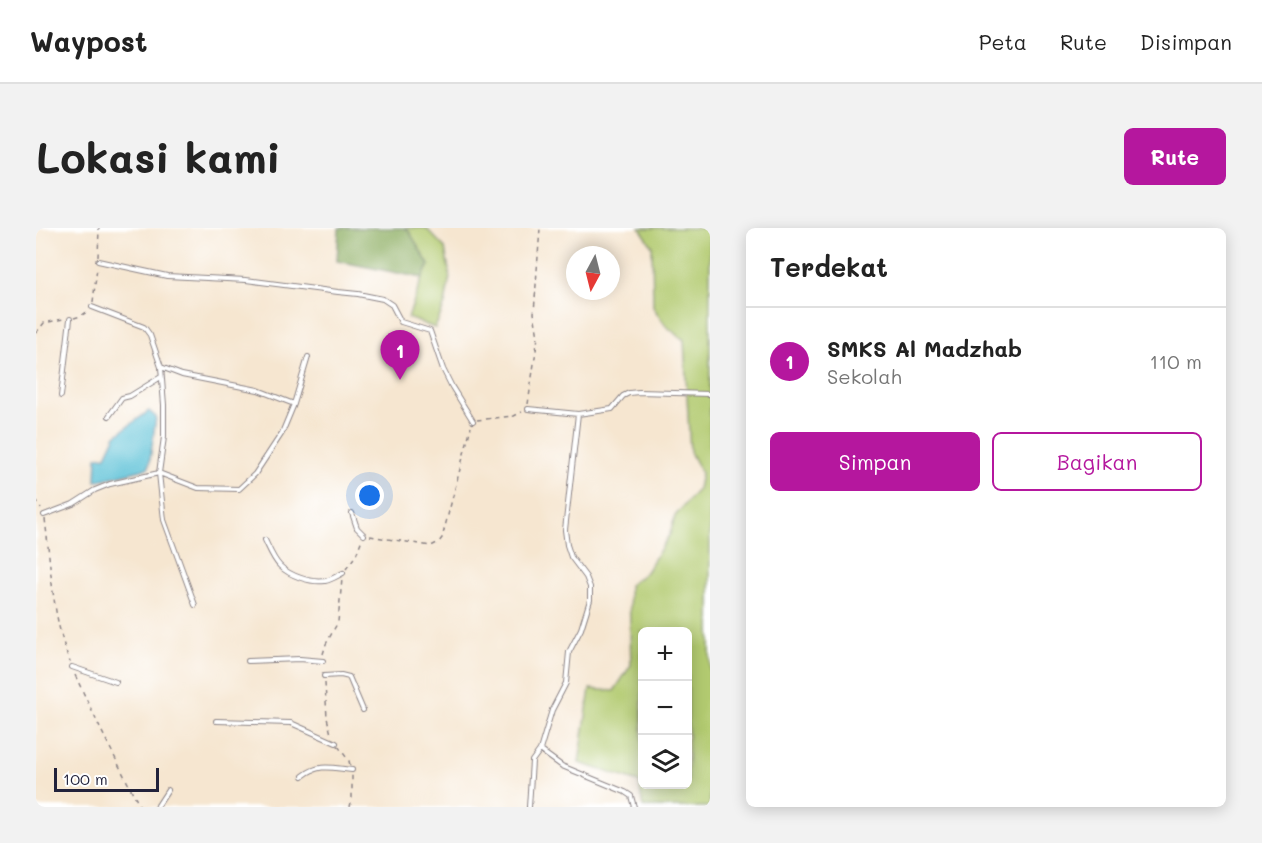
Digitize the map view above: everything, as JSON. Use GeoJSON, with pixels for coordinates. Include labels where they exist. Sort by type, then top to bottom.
{"type":"FeatureCollection","features":[{"type":"Feature","properties":{"kind":"lane"},"geometry":{"type":"LineString","coordinates":[[98,261],[167,276],[246,280],[383,299],[392,305],[401,322],[430,331],[443,369],[473,421]]}},
{"type":"Feature","properties":{"kind":"lane"},"geometry":{"type":"LineString","coordinates":[[92,308],[144,327],[150,335],[160,367],[164,405],[164,437],[159,473],[164,520],[195,604]]}},
{"type":"Feature","properties":{"kind":"lane"},"geometry":{"type":"LineString","coordinates":[[62,396],[70,319]]}},
{"type":"Feature","properties":{"kind":"lane"},"geometry":{"type":"LineString","coordinates":[[44,515],[73,504],[95,490],[110,484],[159,473],[198,488],[239,489],[255,474],[282,433],[294,404],[308,357]]}},
{"type":"Feature","properties":{"kind":"lane"},"geometry":{"type":"LineString","coordinates":[[160,367],[182,375],[258,390],[294,404]]}},
{"type":"Feature","properties":{"kind":"lane"},"geometry":{"type":"LineString","coordinates":[[108,416],[122,398],[130,396],[161,377]]}},
{"type":"Feature","properties":{"kind":"lane"},"geometry":{"type":"LineString","coordinates":[[528,409],[578,414],[612,409],[623,396],[629,393],[710,394]]}},
{"type":"Feature","properties":{"kind":"lane"},"geometry":{"type":"LineString","coordinates":[[529,807],[532,760],[540,750],[552,710],[566,683],[569,652],[581,629],[590,600],[590,587],[586,577],[571,557],[565,530],[578,414]]}},
{"type":"Feature","properties":{"kind":"lane"},"geometry":{"type":"LineString","coordinates":[[352,513],[357,528],[364,535]]}},
{"type":"Feature","properties":{"kind":"lane"},"geometry":{"type":"LineString","coordinates":[[265,540],[279,565],[298,576],[316,582],[328,581],[343,573]]}},
{"type":"Feature","properties":{"kind":"lane"},"geometry":{"type":"LineString","coordinates":[[248,661],[300,659],[323,661]]}},
{"type":"Feature","properties":{"kind":"lane"},"geometry":{"type":"LineString","coordinates":[[72,667],[116,682]]}},
{"type":"Feature","properties":{"kind":"lane"},"geometry":{"type":"LineString","coordinates":[[324,676],[349,677],[363,710]]}},
{"type":"Feature","properties":{"kind":"lane"},"geometry":{"type":"LineString","coordinates":[[216,721],[291,723],[336,743]]}},
{"type":"Feature","properties":{"kind":"lane"},"geometry":{"type":"LineString","coordinates":[[540,750],[562,766],[625,792],[631,796],[634,807]]}},
{"type":"Feature","properties":{"kind":"lane"},"geometry":{"type":"LineString","coordinates":[[303,776],[319,767],[352,770]]}},
{"type":"Feature","properties":{"kind":"lane"},"geometry":{"type":"LineString","coordinates":[[157,807],[168,790]]}},
{"type":"Feature","properties":{"kind":"path"},"geometry":{"type":"LineString","coordinates":[[36,333],[44,323],[81,316],[92,308],[98,261],[99,228]]}},
{"type":"Feature","properties":{"kind":"path"},"geometry":{"type":"LineString","coordinates":[[364,535],[431,546],[439,542],[442,538],[473,421],[514,416],[528,409],[538,338],[534,313],[540,228]]}},
{"type":"Feature","properties":{"kind":"path"},"geometry":{"type":"LineString","coordinates":[[36,500],[44,515],[56,608],[64,648],[100,728],[140,807]]}},
{"type":"Feature","properties":{"kind":"green space"},"geometry":{"type":"Polygon","coordinates":[[[339,228],[405,228],[429,265],[422,278],[337,261],[339,228]]]}},
{"type":"Feature","properties":{"kind":"green space"},"geometry":{"type":"Polygon","coordinates":[[[405,228],[426,228],[445,248],[450,276],[445,304],[435,328],[408,318],[429,265],[405,228]]]}},
{"type":"Feature","properties":{"kind":"green space"},"geometry":{"type":"Polygon","coordinates":[[[640,228],[710,228],[710,807],[643,807],[640,789],[692,789],[692,627],[638,627],[638,782],[579,763],[590,689],[614,691],[631,665],[629,585],[646,572],[670,534],[675,516],[698,489],[701,473],[690,452],[684,340],[666,326],[653,307],[652,246],[640,228]]]}},
{"type":"Feature","properties":{"kind":"water"},"geometry":{"type":"Polygon","coordinates":[[[149,411],[156,417],[149,467],[96,481],[97,457],[106,456],[116,435],[149,411]]]}},
{"type":"Feature","properties":{"kind":"place","name":"SMKS Al Madzhab"},"geometry":{"type":"Point","coordinates":[400,380]}}]}
